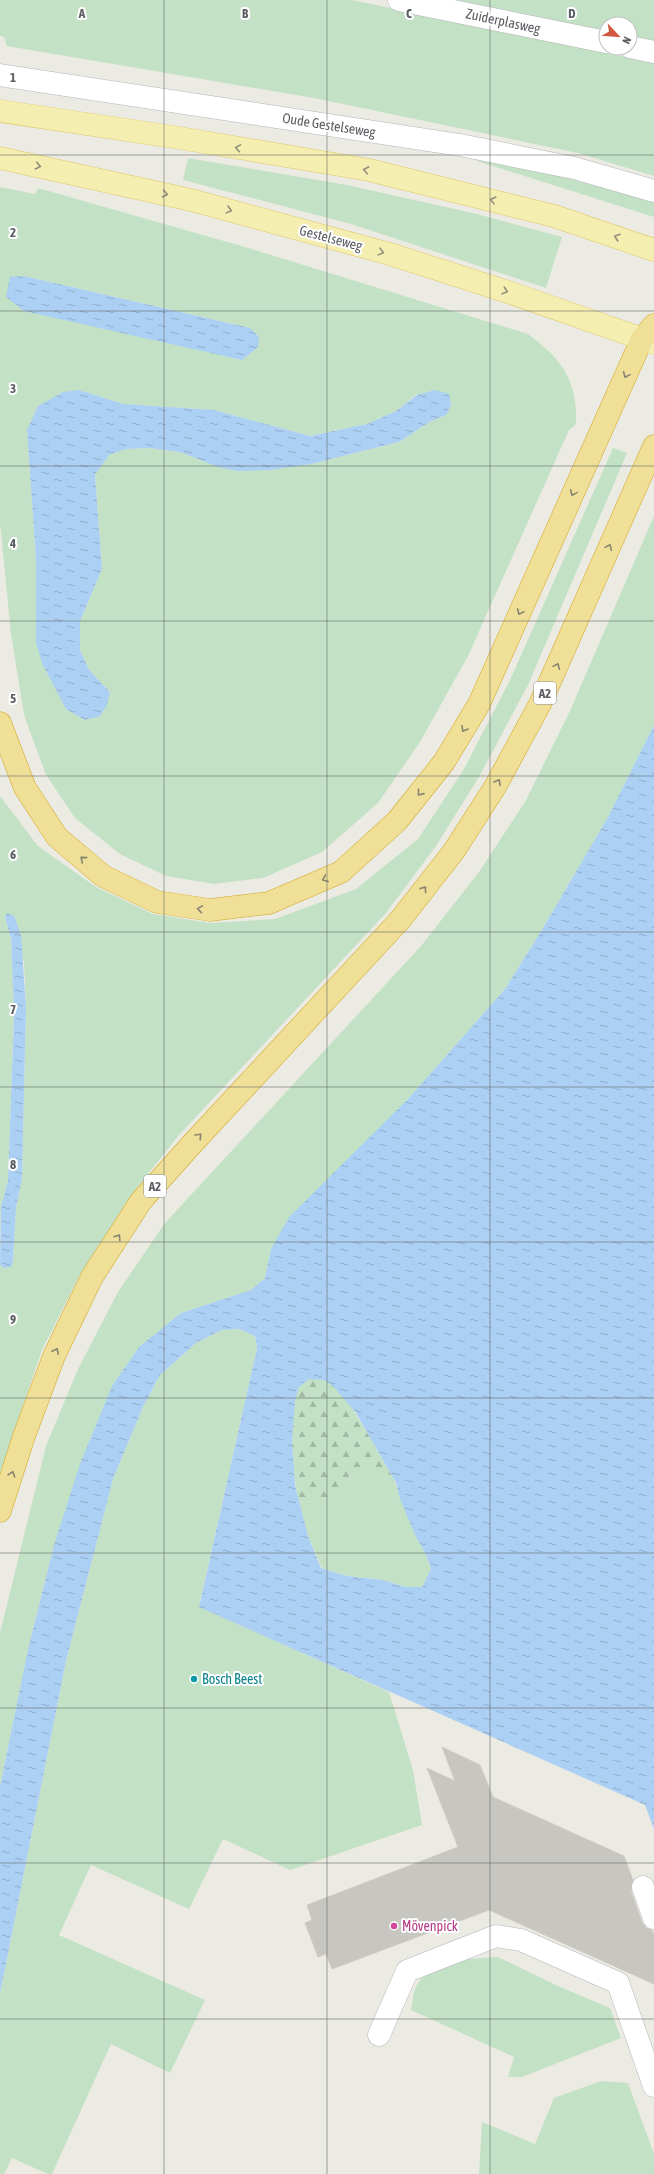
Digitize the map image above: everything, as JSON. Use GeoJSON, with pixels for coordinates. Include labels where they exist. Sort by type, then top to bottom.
{"type":"FeatureCollection","features":[{"type":"Feature","properties":{"kind":"highway"},"geometry":{"type":"LineString","coordinates":[[0,723],[25,788],[57,837],[103,876],[157,902],[210,910],[269,903],[341,872],[397,821],[444,762],[478,704],[650,336]]}},
{"type":"Feature","properties":{"kind":"highway","name":"A2"},"geometry":{"type":"LineString","coordinates":[[0,1511],[24,1436],[54,1356],[92,1277],[141,1202],[198,1138],[400,920],[454,851],[495,787],[540,704],[654,446]]}},
{"type":"Feature","properties":{"kind":"main road"},"geometry":{"type":"LineString","coordinates":[[0,111],[180,138],[369,170],[554,216],[654,250]]}},
{"type":"Feature","properties":{"kind":"main road","name":"Gestelseweg"},"geometry":{"type":"LineString","coordinates":[[0,158],[191,200],[390,254],[650,336]]}},
{"type":"Feature","properties":{"kind":"street","name":"Zuiderplasweg"},"geometry":{"type":"LineString","coordinates":[[399,0],[598,40]]}},
{"type":"Feature","properties":{"kind":"street"},"geometry":{"type":"LineString","coordinates":[[638,49],[654,52]]}},
{"type":"Feature","properties":{"kind":"street","name":"Oude Gestelseweg"},"geometry":{"type":"LineString","coordinates":[[0,75],[460,145],[574,168],[654,191]]}},
{"type":"Feature","properties":{"kind":"street"},"geometry":{"type":"LineString","coordinates":[[643,1887],[654,1918]]}},
{"type":"Feature","properties":{"kind":"street"},"geometry":{"type":"LineString","coordinates":[[378,2035],[407,1971],[496,1936],[521,1940],[618,1983],[649,2056],[654,2086]]}},
{"type":"Feature","properties":{"kind":"green space"},"geometry":{"type":"Polygon","coordinates":[[[0,0],[352,0],[598,51],[598,56],[620,56],[654,63],[654,176],[578,153],[314,98],[7,46],[4,37],[0,36],[0,0]]]}},
{"type":"Feature","properties":{"kind":"green space"},"geometry":{"type":"Polygon","coordinates":[[[455,0],[654,0],[654,41],[638,38],[638,16],[598,16],[598,29],[455,0]]]}},
{"type":"Feature","properties":{"kind":"green space"},"geometry":{"type":"Polygon","coordinates":[[[188,158],[347,185],[477,214],[562,237],[546,288],[351,224],[183,180],[188,158]]]}},
{"type":"Feature","properties":{"kind":"green space"},"geometry":{"type":"Polygon","coordinates":[[[474,160],[571,175],[654,200],[654,217],[474,160]]]}},
{"type":"Feature","properties":{"kind":"green space"},"geometry":{"type":"Polygon","coordinates":[[[0,187],[35,194],[38,188],[245,247],[528,334],[540,343],[559,362],[571,383],[574,395],[576,424],[569,430],[468,656],[420,742],[378,803],[322,852],[263,878],[214,884],[166,876],[120,854],[75,818],[46,775],[24,715],[11,634],[0,523],[0,187]],[[24,276],[10,278],[250,328],[24,276]],[[79,390],[27,430],[36,559],[36,643],[110,692],[89,670],[80,650],[80,621],[102,569],[95,475],[109,455],[126,449],[149,448],[180,452],[218,467],[311,464],[399,442],[431,421],[446,415],[417,394],[396,411],[367,424],[310,436],[214,410],[123,404],[79,390]]]}},
{"type":"Feature","properties":{"kind":"green space"},"geometry":{"type":"Polygon","coordinates":[[[613,448],[627,453],[528,685],[479,777],[436,846],[386,913],[179,1135],[132,1194],[81,1273],[42,1350],[0,1473],[0,1265],[4,1268],[13,1261],[16,1208],[22,1179],[26,1006],[24,962],[5,918],[11,938],[14,1014],[8,1181],[1,1206],[0,1253],[0,796],[38,846],[96,887],[153,914],[210,923],[275,919],[356,889],[418,839],[464,769],[511,678],[613,448]]]}},
{"type":"Feature","properties":{"kind":"green space"},"geometry":{"type":"Polygon","coordinates":[[[654,516],[654,725],[608,817],[543,928],[505,989],[408,1099],[271,1249],[265,1278],[251,1290],[181,1313],[54,1545],[28,1649],[0,1787],[0,1633],[46,1446],[78,1369],[118,1292],[165,1223],[421,946],[479,872],[525,802],[570,711],[654,516]]]}},
{"type":"Feature","properties":{"kind":"green space"},"geometry":{"type":"Polygon","coordinates":[[[239,1329],[255,1336],[257,1348],[199,1606],[389,1692],[413,1770],[422,1825],[290,1870],[223,1839],[189,1909],[91,1865],[59,1935],[205,2000],[170,2073],[111,2044],[52,2174],[48,2174],[12,2158],[4,2174],[0,2174],[0,1994],[66,1661],[113,1479],[143,1407],[160,1375],[196,1343],[222,1330],[239,1329]]]}},
{"type":"Feature","properties":{"kind":"green space"},"geometry":{"type":"Polygon","coordinates":[[[309,1379],[324,1380],[333,1386],[343,1396],[352,1408],[392,1475],[363,1471],[352,1475],[334,1497],[299,1503],[293,1462],[293,1409],[295,1396],[299,1387],[309,1379]]]}},
{"type":"Feature","properties":{"kind":"green space"},"geometry":{"type":"Polygon","coordinates":[[[363,1471],[392,1475],[415,1535],[427,1557],[431,1570],[422,1587],[406,1587],[383,1580],[347,1576],[322,1568],[308,1536],[299,1503],[334,1497],[352,1475],[363,1471]]]}},
{"type":"Feature","properties":{"kind":"green space"},"geometry":{"type":"Polygon","coordinates":[[[498,1957],[558,1986],[610,2008],[621,2038],[522,2077],[508,2077],[514,2057],[411,2010],[415,1989],[430,1971],[452,1962],[475,1958],[498,1957]]]}},
{"type":"Feature","properties":{"kind":"green space"},"geometry":{"type":"Polygon","coordinates":[[[601,2081],[628,2083],[654,2154],[654,2174],[479,2174],[482,2122],[535,2144],[554,2098],[601,2081]]]}},
{"type":"Feature","properties":{"kind":"water"},"geometry":{"type":"Polygon","coordinates":[[[24,276],[250,328],[259,337],[258,347],[242,360],[24,311],[6,297],[10,277],[24,276]]]}},
{"type":"Feature","properties":{"kind":"water"},"geometry":{"type":"Polygon","coordinates":[[[79,390],[123,404],[214,410],[310,436],[367,424],[396,411],[417,395],[435,390],[449,394],[451,405],[446,415],[431,421],[399,442],[311,464],[271,470],[237,471],[218,467],[180,452],[149,448],[126,449],[109,455],[95,475],[102,569],[80,621],[80,650],[89,670],[110,692],[107,705],[100,716],[85,720],[66,709],[42,663],[36,643],[36,559],[27,430],[38,406],[63,392],[79,390]]]}},
{"type":"Feature","properties":{"kind":"water"},"geometry":{"type":"Polygon","coordinates":[[[654,725],[654,1829],[645,1805],[199,1607],[257,1348],[255,1336],[239,1329],[222,1330],[196,1343],[160,1375],[143,1407],[113,1479],[66,1661],[0,1994],[0,1787],[28,1649],[54,1545],[80,1464],[112,1386],[140,1346],[181,1313],[251,1290],[265,1278],[271,1249],[289,1217],[408,1099],[505,989],[543,928],[608,817],[654,725]],[[309,1379],[299,1387],[295,1401],[292,1440],[295,1485],[308,1536],[321,1568],[347,1576],[383,1580],[406,1587],[422,1587],[431,1569],[427,1557],[415,1535],[400,1499],[396,1483],[356,1413],[333,1386],[324,1380],[309,1379]]]}},
{"type":"Feature","properties":{"kind":"water"},"geometry":{"type":"Polygon","coordinates":[[[7,913],[14,916],[21,935],[26,1006],[22,1179],[16,1208],[13,1261],[11,1267],[4,1268],[0,1265],[1,1206],[8,1181],[14,1014],[11,938],[5,918],[7,913]]]}},
{"type":"Feature","properties":{"kind":"building"},"geometry":{"type":"Polygon","coordinates":[[[442,1747],[480,1765],[493,1797],[624,1856],[633,1880],[631,1891],[642,1922],[646,1928],[652,1930],[654,1935],[654,1984],[489,1910],[332,1969],[326,1954],[318,1957],[305,1923],[312,1920],[307,1905],[458,1847],[427,1768],[455,1781],[442,1747]]]}},
{"type":"Feature","properties":{"kind":"place","name":"Bosch Beest"},"geometry":{"type":"Point","coordinates":[194,1679]}},
{"type":"Feature","properties":{"kind":"place","name":"Mövenpick"},"geometry":{"type":"Point","coordinates":[394,1926]}}]}
